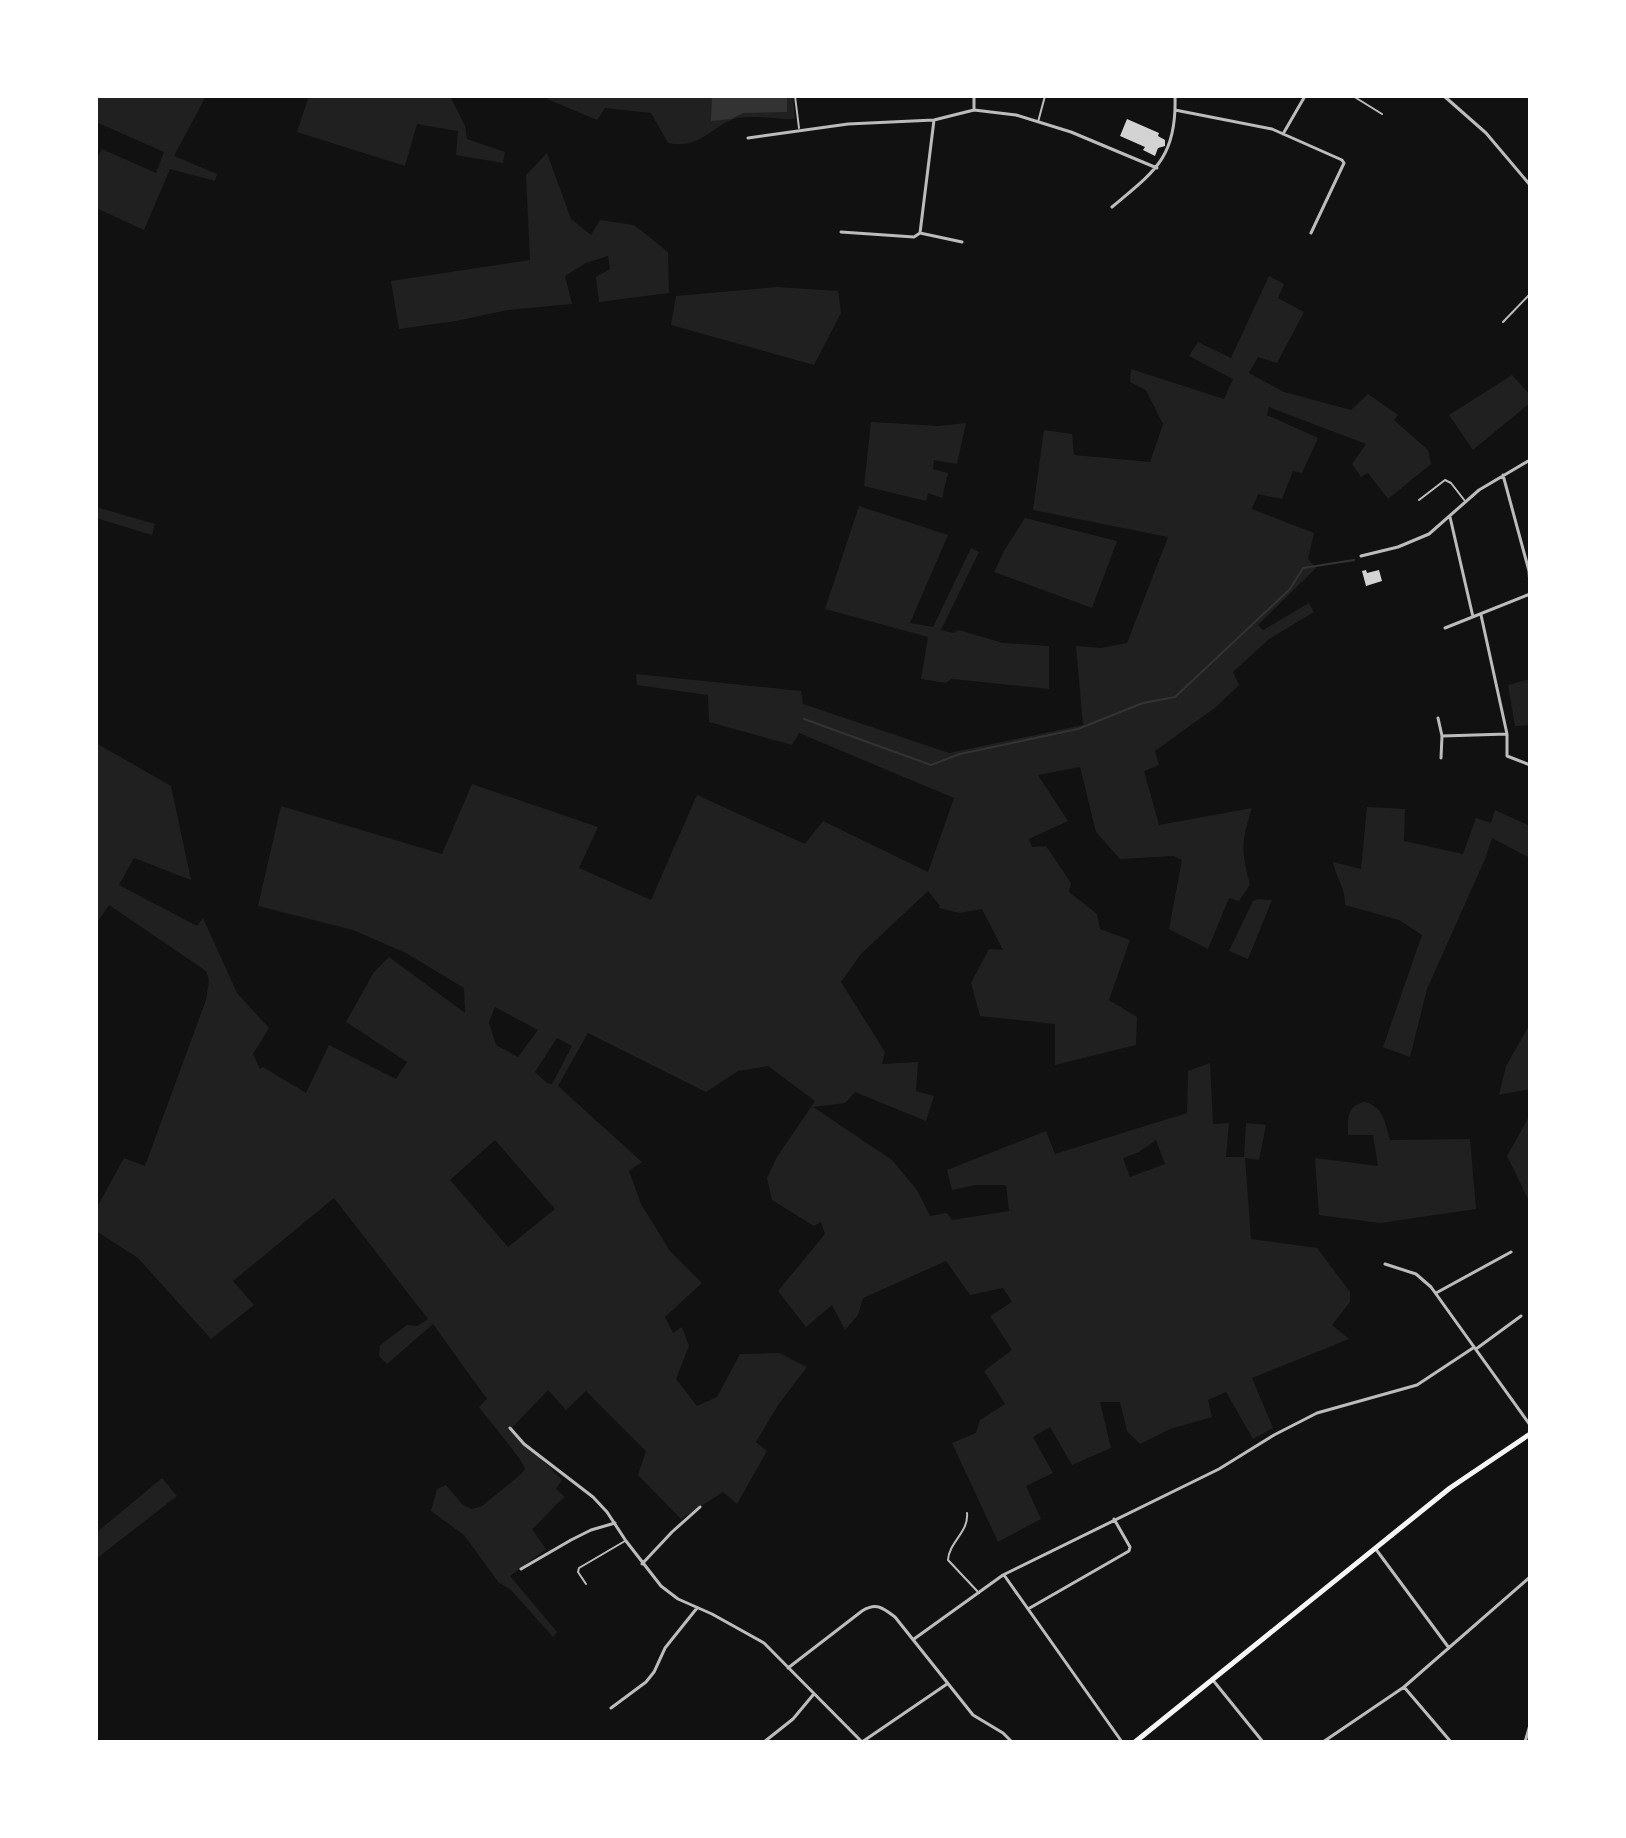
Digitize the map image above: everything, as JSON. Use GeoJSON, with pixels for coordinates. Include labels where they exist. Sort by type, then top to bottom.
{"type":"FeatureCollection","features":[{"type":"Feature","properties":{"kind":"main road"},"geometry":{"type":"LineString","coordinates":[[1135,1742],[1450,1488],[1530,1434]]}},
{"type":"Feature","properties":{"kind":"street"},"geometry":{"type":"LineString","coordinates":[[974,96],[974,110]]}},
{"type":"Feature","properties":{"kind":"street"},"geometry":{"type":"LineString","coordinates":[[1112,207],[1157,168],[1174,130],[1175,96]]}},
{"type":"Feature","properties":{"kind":"street"},"geometry":{"type":"LineString","coordinates":[[1283,134],[1305,96]]}},
{"type":"Feature","properties":{"kind":"street"},"geometry":{"type":"LineString","coordinates":[[1444,96],[1451,98],[1486,133],[1530,185]]}},
{"type":"Feature","properties":{"kind":"street"},"geometry":{"type":"LineString","coordinates":[[748,138],[800,129],[934,120],[974,110],[978,113],[1016,115],[1092,140],[1157,168]]}},
{"type":"Feature","properties":{"kind":"street"},"geometry":{"type":"LineString","coordinates":[[1175,110],[1256,125],[1283,134],[1344,163],[1311,233]]}},
{"type":"Feature","properties":{"kind":"street"},"geometry":{"type":"LineString","coordinates":[[920,233],[934,120]]}},
{"type":"Feature","properties":{"kind":"street"},"geometry":{"type":"LineString","coordinates":[[841,232],[914,237],[920,233],[962,242]]}},
{"type":"Feature","properties":{"kind":"street"},"geometry":{"type":"LineString","coordinates":[[1361,556],[1398,547],[1429,534],[1466,502],[1530,460]]}},
{"type":"Feature","properties":{"kind":"street"},"geometry":{"type":"LineString","coordinates":[[1503,475],[1530,585]]}},
{"type":"Feature","properties":{"kind":"street"},"geometry":{"type":"LineString","coordinates":[[1450,517],[1473,617]]}},
{"type":"Feature","properties":{"kind":"street"},"geometry":{"type":"LineString","coordinates":[[1445,628],[1530,594]]}},
{"type":"Feature","properties":{"kind":"street"},"geometry":{"type":"LineString","coordinates":[[1481,615],[1507,734],[1507,756],[1530,765]]}},
{"type":"Feature","properties":{"kind":"street"},"geometry":{"type":"LineString","coordinates":[[1438,718],[1442,736],[1441,758]]}},
{"type":"Feature","properties":{"kind":"street"},"geometry":{"type":"LineString","coordinates":[[1442,736],[1507,734]]}},
{"type":"Feature","properties":{"kind":"street"},"geometry":{"type":"LineString","coordinates":[[1436,1293],[1511,1252]]}},
{"type":"Feature","properties":{"kind":"street"},"geometry":{"type":"LineString","coordinates":[[1385,1264],[1416,1274],[1436,1293],[1530,1425]]}},
{"type":"Feature","properties":{"kind":"street"},"geometry":{"type":"LineString","coordinates":[[914,1639],[1003,1575],[1219,1469],[1317,1413],[1417,1385],[1521,1316]]}},
{"type":"Feature","properties":{"kind":"street"},"geometry":{"type":"LineString","coordinates":[[510,1428],[534,1453],[593,1497],[661,1586],[678,1599],[764,1643],[862,1742],[947,1684]]}},
{"type":"Feature","properties":{"kind":"street"},"geometry":{"type":"LineString","coordinates":[[642,1564],[700,1507]]}},
{"type":"Feature","properties":{"kind":"street"},"geometry":{"type":"LineString","coordinates":[[1027,1609],[1129,1551],[1130,1547],[1114,1519]]}},
{"type":"Feature","properties":{"kind":"street"},"geometry":{"type":"LineString","coordinates":[[521,1569],[571,1540],[615,1523]]}},
{"type":"Feature","properties":{"kind":"street"},"geometry":{"type":"LineString","coordinates":[[1375,1548],[1449,1649]]}},
{"type":"Feature","properties":{"kind":"street"},"geometry":{"type":"LineString","coordinates":[[1003,1575],[1122,1742]]}},
{"type":"Feature","properties":{"kind":"street"},"geometry":{"type":"LineString","coordinates":[[1323,1742],[1404,1687],[1530,1577]]}},
{"type":"Feature","properties":{"kind":"street"},"geometry":{"type":"LineString","coordinates":[[788,1668],[871,1606],[881,1606],[914,1639],[973,1715],[1012,1742]]}},
{"type":"Feature","properties":{"kind":"street"},"geometry":{"type":"LineString","coordinates":[[611,1708],[654,1672],[665,1648],[697,1608]]}},
{"type":"Feature","properties":{"kind":"street"},"geometry":{"type":"LineString","coordinates":[[1212,1679],[1263,1742]]}},
{"type":"Feature","properties":{"kind":"street"},"geometry":{"type":"LineString","coordinates":[[1404,1687],[1451,1742]]}},
{"type":"Feature","properties":{"kind":"street"},"geometry":{"type":"LineString","coordinates":[[764,1742],[793,1719],[813,1695]]}},
{"type":"Feature","properties":{"kind":"street"},"geometry":{"type":"LineString","coordinates":[[1525,1742],[1530,1725]]}},
{"type":"Feature","properties":{"kind":"lane"},"geometry":{"type":"LineString","coordinates":[[795,96],[800,129]]}},
{"type":"Feature","properties":{"kind":"lane"},"geometry":{"type":"LineString","coordinates":[[1038,122],[1045,96]]}},
{"type":"Feature","properties":{"kind":"lane"},"geometry":{"type":"LineString","coordinates":[[1353,96],[1382,114]]}},
{"type":"Feature","properties":{"kind":"lane"},"geometry":{"type":"LineString","coordinates":[[1503,322],[1530,294]]}},
{"type":"Feature","properties":{"kind":"lane"},"geometry":{"type":"LineString","coordinates":[[1419,500],[1445,480],[1466,502]]}},
{"type":"Feature","properties":{"kind":"lane"},"geometry":{"type":"LineString","coordinates":[[967,1513],[968,1522],[948,1552],[948,1560],[980,1594]]}},
{"type":"Feature","properties":{"kind":"lane"},"geometry":{"type":"LineString","coordinates":[[586,1584],[578,1572],[579,1568],[626,1541]]}},
{"type":"Feature","properties":{"kind":"shaded area"},"geometry":{"type":"Polygon","coordinates":[[[96,96],[206,96],[174,156],[217,174],[215,181],[170,169],[144,230],[96,208],[96,160],[102,149],[156,173],[164,152],[96,122],[96,96]]]}},
{"type":"Feature","properties":{"kind":"shaded area"},"geometry":{"type":"Polygon","coordinates":[[[309,96],[450,96],[465,126],[467,139],[505,152],[503,163],[456,155],[458,131],[417,124],[405,166],[297,132],[309,96]]]}},
{"type":"Feature","properties":{"kind":"shaded area"},"geometry":{"type":"Polygon","coordinates":[[[548,96],[793,96],[795,119],[738,118],[690,143],[668,143],[651,113],[605,108],[597,120],[547,99],[548,96]]]}},
{"type":"Feature","properties":{"kind":"shaded area"},"geometry":{"type":"Polygon","coordinates":[[[712,96],[787,96],[787,112],[743,113],[731,119],[711,121],[712,96]]]}},
{"type":"Feature","properties":{"kind":"shaded area"},"geometry":{"type":"Polygon","coordinates":[[[547,153],[571,219],[591,235],[600,220],[634,225],[668,252],[669,293],[599,302],[596,277],[610,269],[608,256],[586,263],[565,276],[572,304],[508,310],[399,329],[391,281],[530,260],[526,175],[547,153]]]}},
{"type":"Feature","properties":{"kind":"shaded area"},"geometry":{"type":"Polygon","coordinates":[[[1269,276],[1284,284],[1278,298],[1304,312],[1277,363],[1258,357],[1249,373],[1284,392],[1351,410],[1368,394],[1398,415],[1394,420],[1428,450],[1431,464],[1388,499],[1368,473],[1361,477],[1352,464],[1366,444],[1269,407],[1267,415],[1318,438],[1302,473],[1293,471],[1282,499],[1258,494],[1252,509],[1314,533],[1308,559],[1316,568],[1258,625],[1263,630],[1309,603],[1314,612],[1269,639],[1233,672],[1239,685],[1216,707],[1155,751],[1159,765],[1144,771],[1159,825],[1252,808],[1244,846],[1250,885],[1239,901],[1229,898],[1208,949],[1169,929],[1182,860],[1174,856],[1120,859],[1096,832],[1080,767],[1038,775],[1068,821],[1029,839],[1032,847],[1046,846],[1071,883],[1069,892],[1097,914],[1100,929],[1130,940],[1109,1000],[1137,1017],[1136,1045],[1055,1065],[1055,1024],[980,1016],[971,983],[989,949],[1003,950],[982,909],[960,913],[938,908],[940,906],[928,891],[861,954],[841,982],[885,1052],[882,1064],[918,1062],[916,1091],[934,1096],[926,1121],[855,1092],[845,1103],[813,1107],[892,1160],[917,1190],[930,1216],[947,1213],[952,1220],[1009,1211],[1006,1185],[975,1185],[952,1190],[947,1170],[1046,1131],[1055,1154],[1187,1113],[1188,1071],[1210,1063],[1213,1124],[1229,1123],[1226,1157],[1244,1157],[1246,1123],[1266,1125],[1259,1160],[1245,1158],[1251,1239],[1317,1248],[1350,1292],[1350,1302],[1332,1325],[1349,1339],[1252,1378],[1273,1428],[1253,1439],[1226,1392],[1208,1400],[1212,1417],[1170,1429],[1140,1444],[1127,1431],[1120,1402],[1100,1402],[1111,1448],[1072,1465],[1050,1427],[1033,1437],[1053,1473],[1026,1486],[1041,1519],[998,1542],[952,1443],[976,1433],[980,1420],[1005,1404],[984,1371],[1012,1350],[990,1316],[1012,1302],[1003,1288],[970,1295],[946,1261],[863,1298],[858,1315],[845,1330],[832,1305],[806,1327],[778,1291],[825,1234],[821,1222],[814,1226],[772,1200],[767,1178],[777,1157],[815,1101],[768,1066],[738,1071],[706,1092],[588,1033],[558,1086],[642,1162],[629,1171],[641,1204],[670,1251],[702,1283],[665,1317],[673,1333],[682,1327],[689,1346],[676,1379],[697,1406],[717,1397],[740,1354],[779,1353],[807,1367],[778,1405],[756,1442],[767,1451],[737,1504],[723,1492],[681,1519],[638,1475],[646,1451],[586,1391],[566,1410],[548,1390],[512,1428],[562,1480],[556,1489],[565,1497],[532,1529],[546,1549],[510,1576],[557,1632],[553,1637],[510,1589],[499,1583],[464,1535],[431,1511],[437,1489],[446,1485],[463,1505],[472,1509],[482,1506],[525,1469],[479,1407],[487,1399],[433,1324],[387,1364],[379,1356],[380,1345],[407,1325],[417,1326],[428,1319],[334,1198],[233,1281],[254,1305],[211,1339],[138,1258],[96,1231],[96,1209],[124,1158],[145,1166],[206,1000],[209,981],[206,971],[109,905],[96,924],[96,743],[171,786],[191,880],[134,858],[119,885],[197,926],[203,918],[237,993],[269,1028],[253,1054],[260,1069],[263,1067],[306,1093],[329,1045],[396,1079],[407,1062],[346,1022],[374,972],[389,957],[465,1013],[464,988],[406,953],[353,930],[258,906],[281,806],[442,854],[472,784],[598,827],[579,868],[651,900],[697,795],[805,844],[823,821],[928,872],[954,798],[799,733],[792,745],[709,722],[708,695],[637,685],[636,674],[801,691],[803,704],[949,753],[1083,725],[1076,646],[1101,648],[1127,643],[1168,537],[1033,510],[1044,430],[1072,434],[1074,455],[1150,462],[1163,424],[1146,390],[1130,382],[1131,369],[1224,399],[1233,379],[1189,356],[1198,342],[1231,358],[1269,276]],[[495,1007],[489,1022],[496,1045],[518,1057],[538,1030],[495,1007]],[[557,1038],[535,1072],[552,1084],[572,1046],[557,1038]],[[495,1140],[450,1180],[508,1247],[555,1209],[495,1140]],[[1156,1140],[1123,1158],[1130,1177],[1165,1164],[1156,1140]]]}},
{"type":"Feature","properties":{"kind":"shaded area"},"geometry":{"type":"Polygon","coordinates":[[[777,287],[838,291],[841,313],[814,365],[671,325],[676,296],[777,287]]]}},
{"type":"Feature","properties":{"kind":"shaded area"},"geometry":{"type":"Polygon","coordinates":[[[1512,375],[1530,395],[1530,403],[1473,450],[1449,415],[1512,375]]]}},
{"type":"Feature","properties":{"kind":"shaded area"},"geometry":{"type":"Polygon","coordinates":[[[871,422],[939,426],[966,423],[957,464],[934,460],[933,469],[948,473],[942,498],[928,493],[926,501],[864,486],[871,422]]]}},
{"type":"Feature","properties":{"kind":"shaded area"},"geometry":{"type":"Polygon","coordinates":[[[859,506],[948,535],[910,623],[933,627],[971,548],[979,552],[941,630],[953,633],[959,630],[1003,643],[1049,646],[1049,689],[952,679],[946,683],[921,679],[928,637],[825,609],[859,506]]]}},
{"type":"Feature","properties":{"kind":"shaded area"},"geometry":{"type":"Polygon","coordinates":[[[96,507],[155,524],[152,535],[96,518],[96,507]]]}},
{"type":"Feature","properties":{"kind":"shaded area"},"geometry":{"type":"Polygon","coordinates":[[[1025,518],[1117,541],[1092,608],[994,572],[1025,518]]]}},
{"type":"Feature","properties":{"kind":"shaded area"},"geometry":{"type":"Polygon","coordinates":[[[1530,679],[1530,725],[1515,726],[1508,685],[1530,679]]]}},
{"type":"Feature","properties":{"kind":"shaded area"},"geometry":{"type":"Polygon","coordinates":[[[1367,807],[1405,809],[1404,841],[1463,854],[1476,818],[1491,823],[1495,810],[1530,826],[1530,858],[1492,838],[1427,989],[1410,1057],[1383,1047],[1422,935],[1399,920],[1345,905],[1333,862],[1361,869],[1367,807]]]}},
{"type":"Feature","properties":{"kind":"shaded area"},"geometry":{"type":"Polygon","coordinates":[[[1272,900],[1248,959],[1229,951],[1253,901],[1272,900]]]}},
{"type":"Feature","properties":{"kind":"shaded area"},"geometry":{"type":"Polygon","coordinates":[[[1530,1024],[1530,1089],[1499,1095],[1506,1066],[1530,1024]]]}},
{"type":"Feature","properties":{"kind":"shaded area"},"geometry":{"type":"Polygon","coordinates":[[[1365,1102],[1380,1112],[1390,1140],[1470,1139],[1476,1209],[1380,1223],[1319,1215],[1315,1158],[1378,1166],[1373,1135],[1348,1135],[1351,1110],[1365,1102]]]}},
{"type":"Feature","properties":{"kind":"shaded area"},"geometry":{"type":"Polygon","coordinates":[[[1530,1115],[1530,1203],[1507,1156],[1530,1115]]]}},
{"type":"Feature","properties":{"kind":"shaded area"},"geometry":{"type":"Polygon","coordinates":[[[162,1478],[177,1496],[96,1559],[96,1533],[162,1478]]]}},
{"type":"Feature","properties":{"kind":"building"},"geometry":{"type":"Polygon","coordinates":[[[1127,119],[1159,133],[1158,136],[1165,140],[1165,146],[1158,148],[1155,156],[1143,150],[1145,147],[1120,136],[1127,119]]]}},
{"type":"Feature","properties":{"kind":"building"},"geometry":{"type":"Polygon","coordinates":[[[1366,570],[1367,573],[1379,570],[1382,581],[1366,586],[1362,571],[1366,570]]]}},
{"type":"Feature","properties":{"kind":"waterway"},"geometry":{"type":"LineString","coordinates":[[804,719],[931,765],[960,754],[1078,729],[1143,703],[1175,697],[1290,589],[1303,568],[1354,560]]}}]}
